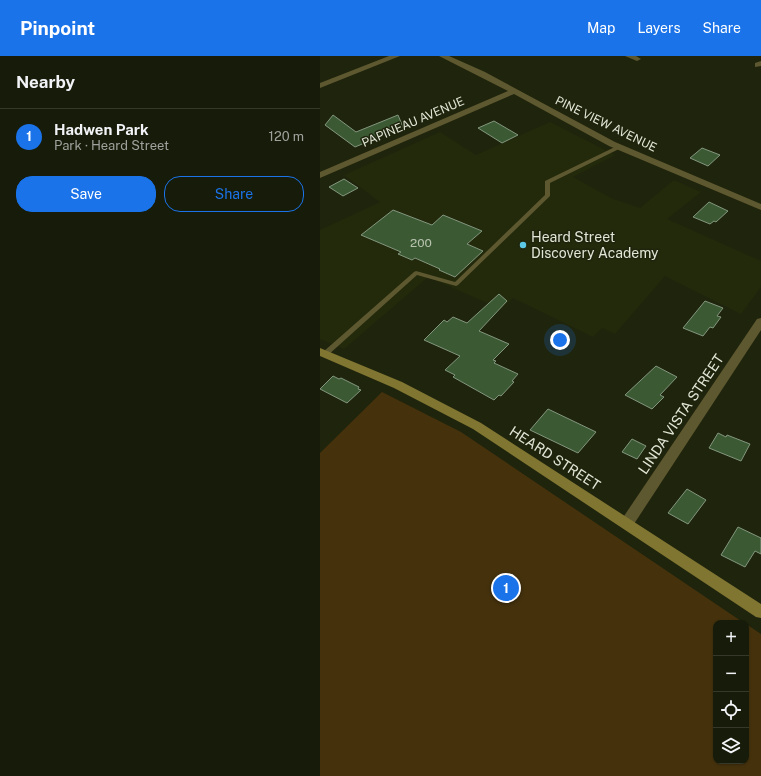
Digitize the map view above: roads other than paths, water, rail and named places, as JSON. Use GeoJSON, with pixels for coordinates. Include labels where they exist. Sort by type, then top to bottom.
{"type":"FeatureCollection","features":[{"type":"Feature","properties":{"kind":"street"},"geometry":{"type":"LineString","coordinates":[[320,86],[396,56]]}},
{"type":"Feature","properties":{"kind":"street","name":"PINE VIEW AVENUE"},"geometry":{"type":"LineString","coordinates":[[443,56],[515,91],[619,147],[761,207]]}},
{"type":"Feature","properties":{"kind":"street"},"geometry":{"type":"LineString","coordinates":[[453,61],[469,56]]}},
{"type":"Feature","properties":{"kind":"street","name":"PAPINEAU AVENUE"},"geometry":{"type":"LineString","coordinates":[[320,175],[515,91]]}},
{"type":"Feature","properties":{"kind":"street","name":"LINDA VISTA STREET"},"geometry":{"type":"LineString","coordinates":[[626,523],[761,322]]}},
{"type":"Feature","properties":{"kind":"street","name":"HEARD STREET"},"geometry":{"type":"LineString","coordinates":[[323,353],[398,385],[478,426],[761,612]]}},
{"type":"Feature","properties":{"kind":"lane"},"geometry":{"type":"LineString","coordinates":[[323,353],[416,274],[456,284],[548,195],[547,182],[619,147]]}},
{"type":"Feature","properties":{"kind":"place","name":"Heard Street Discovery Academy"},"geometry":{"type":"Point","coordinates":[523,245]}},
{"type":"Feature","properties":{"kind":"place","name":"Hadwen Park"},"geometry":{"type":"Point","coordinates":[506,588]}}]}
